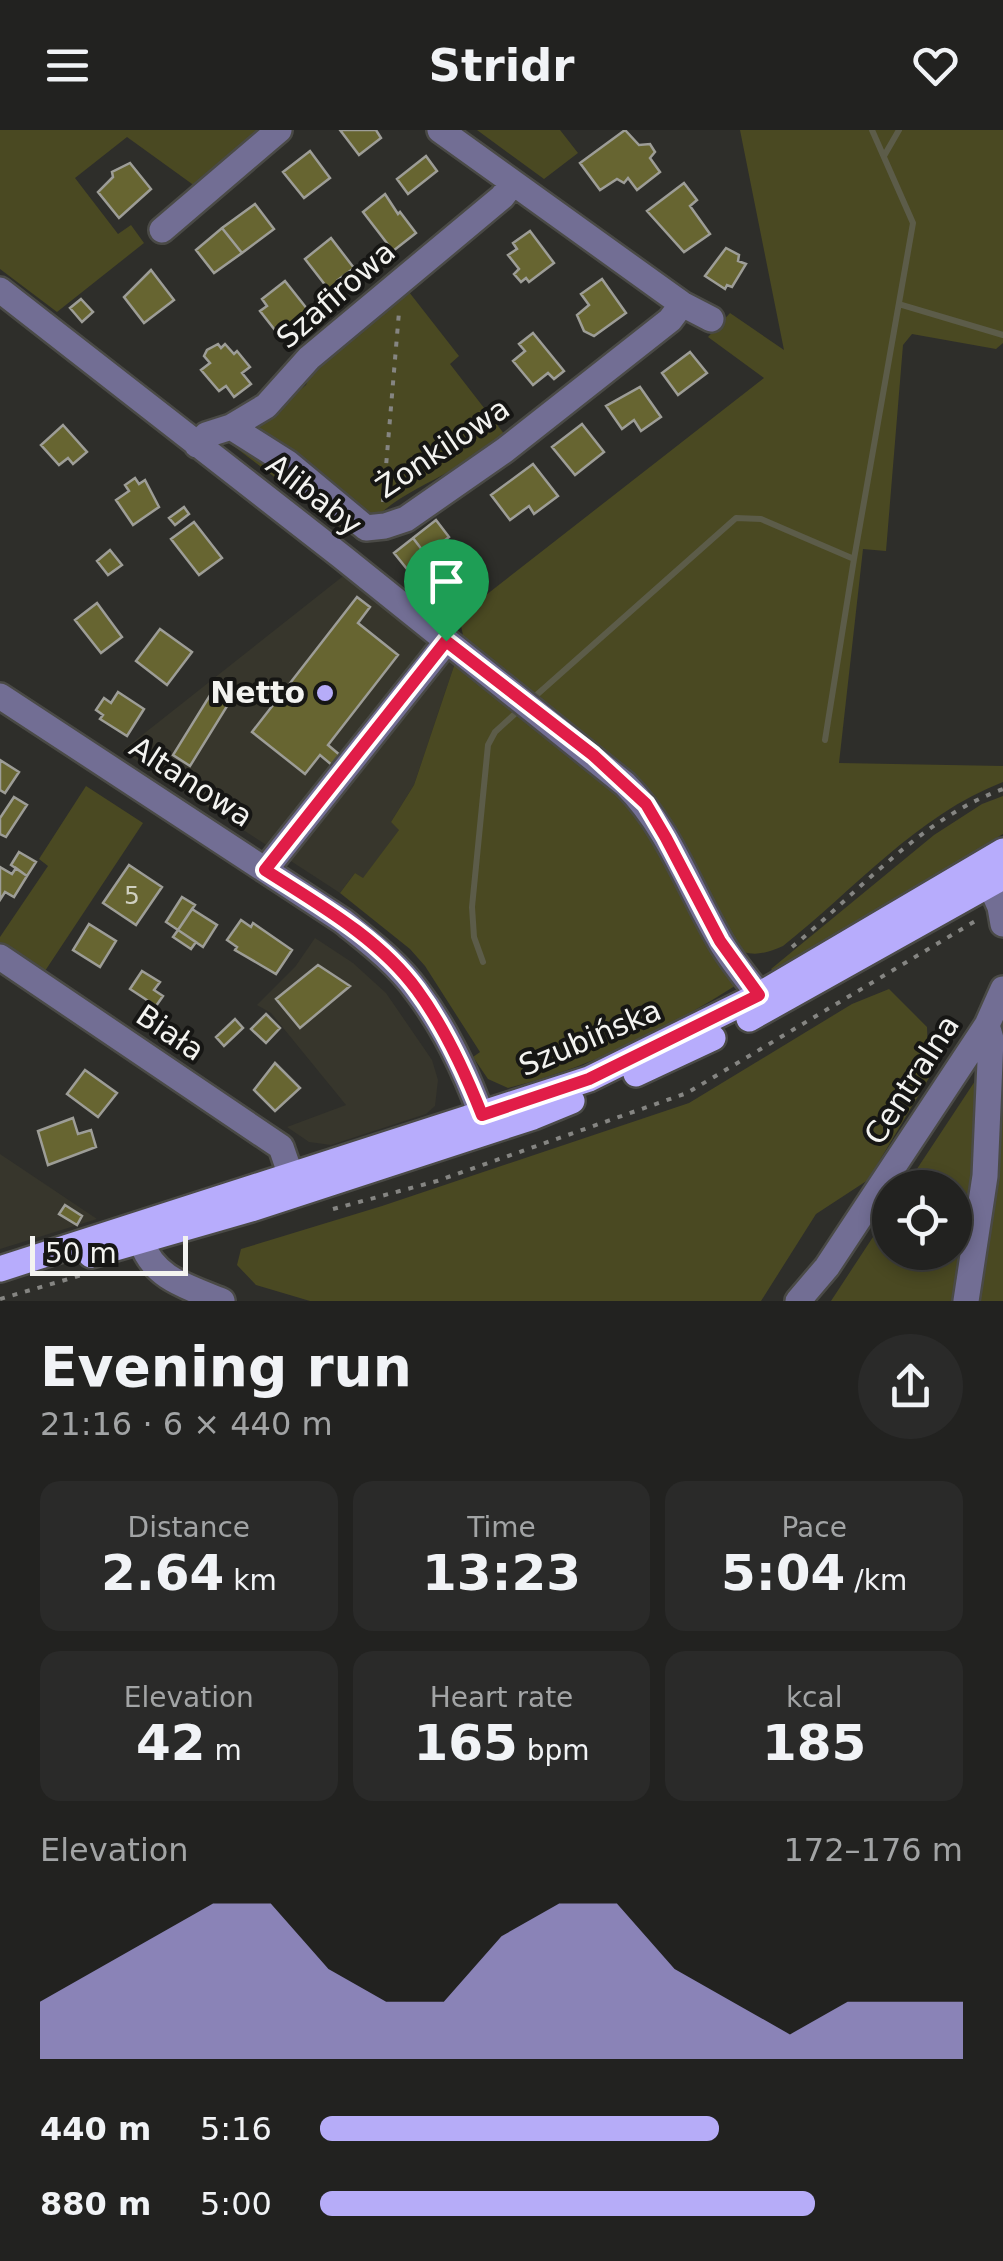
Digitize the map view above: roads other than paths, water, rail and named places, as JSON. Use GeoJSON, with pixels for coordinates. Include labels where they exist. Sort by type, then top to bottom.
{"type":"FeatureCollection","features":[{"type":"Feature","properties":{"kind":"main road","name":"Szubińska"},"geometry":{"type":"LineString","coordinates":[[0,1282],[142,1243],[484,1123],[589,1079],[759,995],[995,870]]}},
{"type":"Feature","properties":{"kind":"main road","name":"Szubińska"},"geometry":{"type":"LineString","coordinates":[[0,1270],[290,1174],[484,1123],[533,1117],[670,1061],[812,986],[995,870]]}},
{"type":"Feature","properties":{"kind":"street"},"geometry":{"type":"LineString","coordinates":[[162,230],[280,130]]}},
{"type":"Feature","properties":{"kind":"street"},"geometry":{"type":"LineString","coordinates":[[440,130],[682,304],[711,320]]}},
{"type":"Feature","properties":{"kind":"street","name":"Szafirowa"},"geometry":{"type":"LineString","coordinates":[[197,445],[206,434],[231,427],[266,406],[308,358],[514,183]]}},
{"type":"Feature","properties":{"kind":"street","name":"Alibaby"},"geometry":{"type":"LineString","coordinates":[[0,290],[593,755],[646,804],[720,941],[759,995]]}},
{"type":"Feature","properties":{"kind":"street","name":"Żonkilowa"},"geometry":{"type":"LineString","coordinates":[[231,427],[288,463],[366,528],[385,526],[406,518],[504,450],[670,320],[682,304]]}},
{"type":"Feature","properties":{"kind":"street"},"geometry":{"type":"LineString","coordinates":[[265,870],[446,641]]}},
{"type":"Feature","properties":{"kind":"street","name":"Altanowa"},"geometry":{"type":"LineString","coordinates":[[0,696],[343,920],[382,953],[417,990],[458,1058],[484,1123]]}},
{"type":"Feature","properties":{"kind":"street"},"geometry":{"type":"LineString","coordinates":[[995,870],[1003,924]]}},
{"type":"Feature","properties":{"kind":"street","name":"Biała"},"geometry":{"type":"LineString","coordinates":[[0,957],[281,1146],[290,1174]]}},
{"type":"Feature","properties":{"kind":"street","name":"Centralna"},"geometry":{"type":"LineString","coordinates":[[798,1301],[828,1267],[987,1025],[1003,989]]}},
{"type":"Feature","properties":{"kind":"street"},"geometry":{"type":"LineString","coordinates":[[966,1301],[985,1176],[990,1039],[987,1025]]}},
{"type":"Feature","properties":{"kind":"street"},"geometry":{"type":"LineString","coordinates":[[142,1243],[166,1277],[222,1301]]}},
{"type":"Feature","properties":{"kind":"waterway"},"geometry":{"type":"LineString","coordinates":[[532,699],[736,518],[761,519],[854,559],[913,223],[872,130]]}},
{"type":"Feature","properties":{"kind":"waterway"},"geometry":{"type":"LineString","coordinates":[[884,156],[899,130]]}},
{"type":"Feature","properties":{"kind":"waterway"},"geometry":{"type":"LineString","coordinates":[[899,304],[1003,335]]}},
{"type":"Feature","properties":{"kind":"waterway"},"geometry":{"type":"LineString","coordinates":[[825,740],[854,559]]}},
{"type":"Feature","properties":{"kind":"waterway"},"geometry":{"type":"LineString","coordinates":[[483,962],[474,937],[472,907],[488,745],[495,732],[518,711]]}},
{"type":"Feature","properties":{"kind":"place","name":"Netto"},"geometry":{"type":"Point","coordinates":[325,693]}}]}
